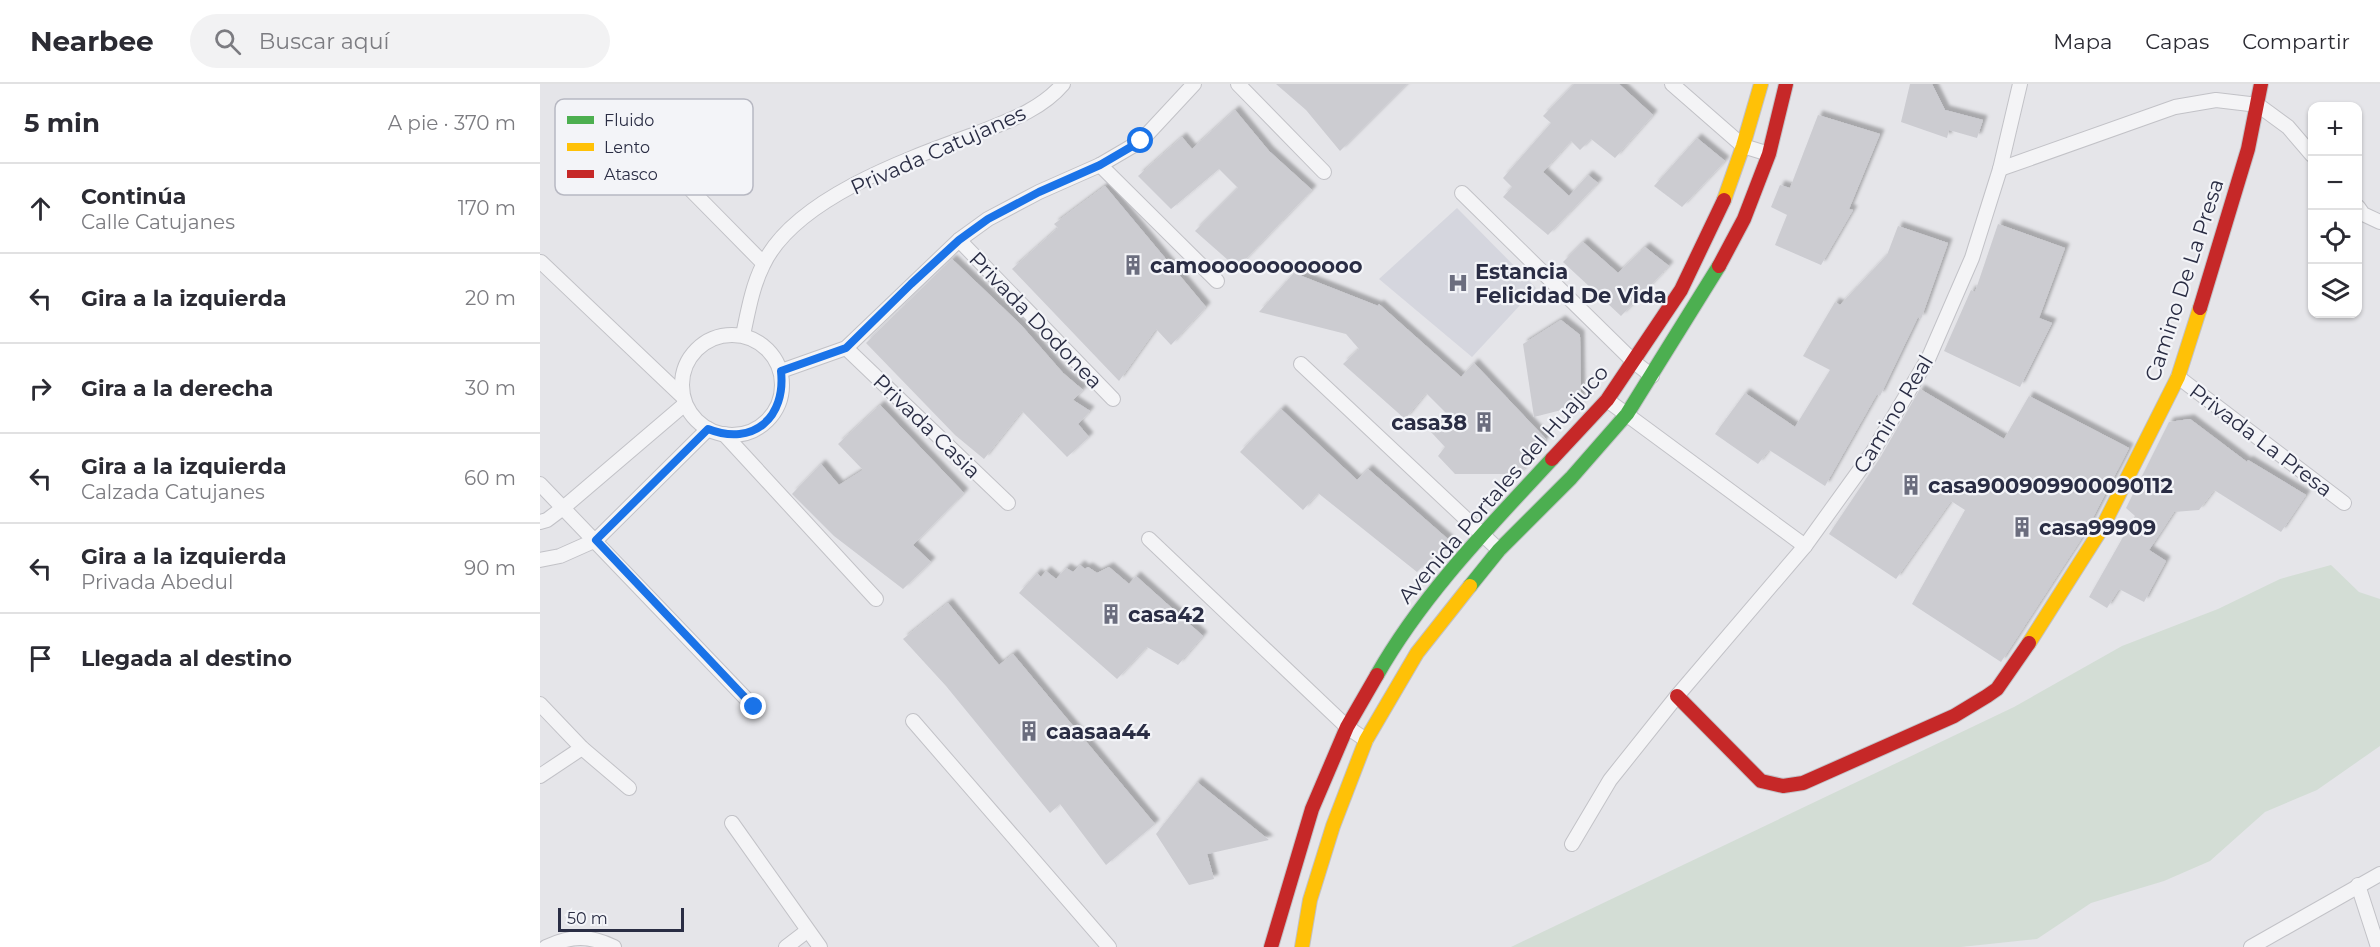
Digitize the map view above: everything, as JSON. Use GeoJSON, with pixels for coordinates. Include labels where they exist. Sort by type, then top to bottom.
{"type":"FeatureCollection","features":[{"type":"Feature","properties":{"kind":"street","name":"Privada Catujanes"},"geometry":{"type":"LineString","coordinates":[[743,335],[755,285],[763,263],[780,239],[802,217],[820,204],[904,160],[1007,122],[1046,102],[1063,84]]}},
{"type":"Feature","properties":{"kind":"street"},"geometry":{"type":"LineString","coordinates":[[781,371],[846,348],[959,240],[988,219],[1039,192],[1100,165],[1141,141],[1164,119],[1194,84]]}},
{"type":"Feature","properties":{"kind":"street"},"geometry":{"type":"LineString","coordinates":[[1238,84],[1324,172]]}},
{"type":"Feature","properties":{"kind":"street"},"geometry":{"type":"LineString","coordinates":[[1672,84],[1743,146],[1769,154]]}},
{"type":"Feature","properties":{"kind":"street","name":"Avenida Portales del Huajuco"},"geometry":{"type":"LineString","coordinates":[[1271,947],[1312,809],[1347,727],[1393,647],[1435,590],[1482,535],[1607,400],[1634,363],[1686,281],[1719,214],[1743,146],[1761,84]]}},
{"type":"Feature","properties":{"kind":"street","name":"Avenida Portales del Huajuco"},"geometry":{"type":"LineString","coordinates":[[1302,947],[1310,900],[1333,826],[1366,740],[1417,653],[1499,550],[1571,478],[1627,414],[1652,376],[1708,285],[1744,219],[1769,154],[1786,84]]}},
{"type":"Feature","properties":{"kind":"street","name":"Camino Real"},"geometry":{"type":"LineString","coordinates":[[1572,844],[1610,780],[1677,696],[1805,546],[1872,453],[1929,357],[1972,258],[2000,169],[2020,84]]}},
{"type":"Feature","properties":{"kind":"street","name":"Camino De La Presa"},"geometry":{"type":"LineString","coordinates":[[1677,696],[1761,781],[1784,786],[1803,783],[1954,716],[1997,689],[2031,641],[2102,528],[2178,378],[2221,243],[2259,105],[2261,84]]}},
{"type":"Feature","properties":{"kind":"street"},"geometry":{"type":"LineString","coordinates":[[2000,169],[2175,107],[2216,100],[2259,105],[2288,127],[2308,149]]}},
{"type":"Feature","properties":{"kind":"street"},"geometry":{"type":"LineString","coordinates":[[1100,165],[1217,281]]}},
{"type":"Feature","properties":{"kind":"street"},"geometry":{"type":"LineString","coordinates":[[1462,194],[1634,363],[1652,376]]}},
{"type":"Feature","properties":{"kind":"street"},"geometry":{"type":"LineString","coordinates":[[696,195],[763,263]]}},
{"type":"Feature","properties":{"kind":"street"},"geometry":{"type":"LineString","coordinates":[[2360,210],[2363,214],[2380,222]]}},
{"type":"Feature","properties":{"kind":"street","name":"Privada Dodonea"},"geometry":{"type":"LineString","coordinates":[[959,240],[1113,399]]}},
{"type":"Feature","properties":{"kind":"street"},"geometry":{"type":"LineString","coordinates":[[541,262],[684,400],[694,418],[708,429],[724,434],[741,434],[757,429],[770,418],[779,404],[783,388],[781,371],[776,358],[756,340],[743,335],[726,334],[710,339],[696,350],[686,364],[682,380],[684,400]]}},
{"type":"Feature","properties":{"kind":"street","name":"Privada Casia"},"geometry":{"type":"LineString","coordinates":[[846,348],[1008,503]]}},
{"type":"Feature","properties":{"kind":"street"},"geometry":{"type":"LineString","coordinates":[[1300,364],[1499,550]]}},
{"type":"Feature","properties":{"kind":"street","name":"Privada La Presa"},"geometry":{"type":"LineString","coordinates":[[2178,378],[2344,503]]}},
{"type":"Feature","properties":{"kind":"street"},"geometry":{"type":"LineString","coordinates":[[540,522],[547,520],[563,508],[684,400]]}},
{"type":"Feature","properties":{"kind":"street"},"geometry":{"type":"LineString","coordinates":[[1607,400],[1805,546]]}},
{"type":"Feature","properties":{"kind":"street"},"geometry":{"type":"LineString","coordinates":[[540,560],[560,556],[596,540],[708,429]]}},
{"type":"Feature","properties":{"kind":"street"},"geometry":{"type":"LineString","coordinates":[[724,434],[876,599]]}},
{"type":"Feature","properties":{"kind":"street"},"geometry":{"type":"LineString","coordinates":[[540,484],[754,707]]}},
{"type":"Feature","properties":{"kind":"street"},"geometry":{"type":"LineString","coordinates":[[1149,539],[1347,727],[1366,740]]}},
{"type":"Feature","properties":{"kind":"street"},"geometry":{"type":"LineString","coordinates":[[540,704],[582,748],[629,788]]}},
{"type":"Feature","properties":{"kind":"street"},"geometry":{"type":"LineString","coordinates":[[913,722],[1109,947]]}},
{"type":"Feature","properties":{"kind":"street"},"geometry":{"type":"LineString","coordinates":[[540,776],[582,748]]}},
{"type":"Feature","properties":{"kind":"street"},"geometry":{"type":"LineString","coordinates":[[732,823],[820,947]]}},
{"type":"Feature","properties":{"kind":"street"},"geometry":{"type":"LineString","coordinates":[[2251,947],[2380,874]]}},
{"type":"Feature","properties":{"kind":"street"},"geometry":{"type":"LineString","coordinates":[[2358,885],[2378,947]]}},
{"type":"Feature","properties":{"kind":"street"},"geometry":{"type":"LineString","coordinates":[[786,947],[807,931]]}},
{"type":"Feature","properties":{"kind":"street"},"geometry":{"type":"LineString","coordinates":[[546,947],[574,938],[596,939],[614,947]]}},
{"type":"Feature","properties":{"kind":"shaded area","name":"Estancia Felicidad De Vida"},"geometry":{"type":"Polygon","coordinates":[[[1457,208],[1536,288],[1472,357],[1379,279],[1457,208]]]}},
{"type":"Feature","properties":{"kind":"shaded area"},"geometry":{"type":"Polygon","coordinates":[[[2331,565],[2359,592],[2380,599],[2380,746],[2317,790],[2265,812],[2210,861],[2164,881],[2091,903],[2037,939],[1961,947],[1511,947],[2014,707],[2122,646],[2218,609],[2280,579],[2331,565]]]}},
{"type":"Feature","properties":{"kind":"building"},"geometry":{"type":"Polygon","coordinates":[[[1276,84],[1407,84],[1340,151],[1306,110],[1276,84]]]}},
{"type":"Feature","properties":{"kind":"building"},"geometry":{"type":"Polygon","coordinates":[[[1574,84],[1619,84],[1653,115],[1615,158],[1591,139],[1580,150],[1571,141],[1543,172],[1569,196],[1588,175],[1598,183],[1548,235],[1503,197],[1512,187],[1503,178],[1551,123],[1543,116],[1574,84]]]}},
{"type":"Feature","properties":{"kind":"building"},"geometry":{"type":"Polygon","coordinates":[[[1910,84],[1932,84],[1945,110],[1983,120],[1977,138],[1949,130],[1947,138],[1901,122],[1910,84]]]}},
{"type":"Feature","properties":{"kind":"building"},"geometry":{"type":"Polygon","coordinates":[[[1235,110],[1269,151],[1312,190],[1237,268],[1195,231],[1238,188],[1219,169],[1171,209],[1138,176],[1182,137],[1192,149],[1235,110]]]}},
{"type":"Feature","properties":{"kind":"building"},"geometry":{"type":"Polygon","coordinates":[[[1818,115],[1880,134],[1849,209],[1853,210],[1821,265],[1775,245],[1787,215],[1771,207],[1780,185],[1790,188],[1818,115]]]}},
{"type":"Feature","properties":{"kind":"building"},"geometry":{"type":"Polygon","coordinates":[[[1697,138],[1725,161],[1682,207],[1654,186],[1697,138]]]}},
{"type":"Feature","properties":{"kind":"building"},"geometry":{"type":"Polygon","coordinates":[[[1105,186],[1206,307],[1171,345],[1156,329],[1119,381],[1012,269],[1058,228],[1054,224],[1105,186]]]}},
{"type":"Feature","properties":{"kind":"building"},"geometry":{"type":"Polygon","coordinates":[[[1998,224],[2065,248],[2039,318],[2052,323],[2020,387],[1944,351],[1971,290],[1975,292],[1998,224]]]}},
{"type":"Feature","properties":{"kind":"building"},"geometry":{"type":"Polygon","coordinates":[[[1898,226],[1948,243],[1921,319],[1918,317],[1880,396],[1877,394],[1825,486],[1769,450],[1758,464],[1715,434],[1745,393],[1795,427],[1830,370],[1803,356],[1835,302],[1840,305],[1887,255],[1898,226]]]}},
{"type":"Feature","properties":{"kind":"building"},"geometry":{"type":"Polygon","coordinates":[[[1583,242],[1618,273],[1645,247],[1669,266],[1621,316],[1563,262],[1583,242]]]}},
{"type":"Feature","properties":{"kind":"building"},"geometry":{"type":"Polygon","coordinates":[[[952,259],[1021,325],[1063,373],[1083,390],[1073,400],[1090,411],[1078,424],[1089,437],[1067,457],[1022,411],[984,459],[955,435],[866,343],[952,259]]]}},
{"type":"Feature","properties":{"kind":"building"},"geometry":{"type":"Polygon","coordinates":[[[1294,273],[1378,306],[1379,304],[1461,377],[1474,363],[1546,439],[1520,474],[1455,474],[1438,456],[1445,447],[1430,431],[1446,413],[1426,393],[1405,419],[1343,364],[1359,349],[1346,334],[1259,312],[1294,273]]]}},
{"type":"Feature","properties":{"kind":"building"},"geometry":{"type":"Polygon","coordinates":[[[1561,320],[1580,335],[1581,405],[1534,417],[1523,344],[1561,320]]]}},
{"type":"Feature","properties":{"kind":"building","name":"casa99909"},"geometry":{"type":"Polygon","coordinates":[[[1920,389],[2004,439],[2029,396],[2129,448],[2085,533],[2001,662],[1912,604],[1965,510],[1951,501],[1896,579],[1829,534],[1880,458],[1920,389]]]}},
{"type":"Feature","properties":{"kind":"building"},"geometry":{"type":"Polygon","coordinates":[[[880,405],[964,493],[913,545],[931,562],[903,589],[834,536],[792,494],[821,464],[839,485],[863,470],[838,444],[880,405]]]}},
{"type":"Feature","properties":{"kind":"building"},"geometry":{"type":"Polygon","coordinates":[[[1281,409],[1357,480],[1368,469],[1449,540],[1417,572],[1318,493],[1303,510],[1240,452],[1281,409]]]}},
{"type":"Feature","properties":{"kind":"building"},"geometry":{"type":"Polygon","coordinates":[[[2190,419],[2247,462],[2248,460],[2306,495],[2281,532],[2214,490],[2199,510],[2174,512],[2149,550],[2166,561],[2144,602],[2119,589],[2107,608],[2089,597],[2135,516],[2126,508],[2169,422],[2190,419]]]}},
{"type":"Feature","properties":{"kind":"building","name":"casa42"},"geometry":{"type":"Polygon","coordinates":[[[1080,565],[1097,573],[1109,567],[1129,584],[1136,576],[1203,636],[1178,665],[1147,647],[1117,679],[1019,593],[1037,573],[1041,577],[1046,571],[1056,579],[1066,568],[1073,572],[1080,565]]]}},
{"type":"Feature","properties":{"kind":"building"},"geometry":{"type":"Polygon","coordinates":[[[948,603],[999,665],[1013,654],[1155,824],[1106,865],[1060,804],[1050,813],[946,686],[903,639],[948,603]]]}},
{"type":"Feature","properties":{"kind":"building"},"geometry":{"type":"Polygon","coordinates":[[[1197,782],[1269,840],[1207,854],[1214,879],[1189,885],[1156,834],[1197,782]]]}},
{"type":"Feature","properties":{"kind":"traffic: fast"},"geometry":{"type":"LineString","coordinates":[[1470,586],[1499,550],[1571,478],[1627,414],[1719,266]]}},
{"type":"Feature","properties":{"kind":"traffic: fast"},"geometry":{"type":"LineString","coordinates":[[1377,675],[1395,645],[1436,589],[1552,459]]}},
{"type":"Feature","properties":{"kind":"traffic: slow"},"geometry":{"type":"LineString","coordinates":[[1724,200],[1761,84]]}},
{"type":"Feature","properties":{"kind":"traffic: slow"},"geometry":{"type":"LineString","coordinates":[[2029,643],[2102,528],[2178,377],[2200,308]]}},
{"type":"Feature","properties":{"kind":"traffic: slow"},"geometry":{"type":"LineString","coordinates":[[1302,947],[1310,900],[1333,826],[1366,740],[1417,653],[1470,586]]}},
{"type":"Feature","properties":{"kind":"traffic: jam"},"geometry":{"type":"LineString","coordinates":[[1719,266],[1744,219],[1769,154],[1786,84]]}},
{"type":"Feature","properties":{"kind":"traffic: jam"},"geometry":{"type":"LineString","coordinates":[[2200,308],[2248,149],[2261,84]]}},
{"type":"Feature","properties":{"kind":"traffic: jam"},"geometry":{"type":"LineString","coordinates":[[1552,459],[1607,400],[1681,290],[1724,200]]}},
{"type":"Feature","properties":{"kind":"traffic: jam"},"geometry":{"type":"LineString","coordinates":[[1677,696],[1761,781],[1783,786],[1803,783],[1954,716],[1987,696],[1997,689],[2029,643]]}},
{"type":"Feature","properties":{"kind":"traffic: jam"},"geometry":{"type":"LineString","coordinates":[[1271,947],[1312,809],[1347,727],[1377,675]]}},
{"type":"Feature","properties":{"kind":"place","name":"camoooooooooooo"},"geometry":{"type":"Point","coordinates":[1133,265]}},
{"type":"Feature","properties":{"kind":"place","name":"Estancia Felicidad De Vida"},"geometry":{"type":"Point","coordinates":[1458,283]}},
{"type":"Feature","properties":{"kind":"place","name":"casa38"},"geometry":{"type":"Point","coordinates":[1484,422]}},
{"type":"Feature","properties":{"kind":"place","name":"casa900909900090112"},"geometry":{"type":"Point","coordinates":[1911,485]}},
{"type":"Feature","properties":{"kind":"place","name":"casa99909"},"geometry":{"type":"Point","coordinates":[2022,527]}},
{"type":"Feature","properties":{"kind":"place","name":"casa42"},"geometry":{"type":"Point","coordinates":[1111,614]}},
{"type":"Feature","properties":{"kind":"place","name":"caasaa44"},"geometry":{"type":"Point","coordinates":[1029,731]}},
{"type":"Feature","properties":{"kind":"route"},"geometry":{"type":"LineString","coordinates":[[754,707],[596,540],[708,429],[724,434],[741,434],[757,429],[770,418],[779,404],[783,388],[781,371],[846,348],[959,240],[988,219],[1039,192],[1100,165],[1141,141]]}}]}
